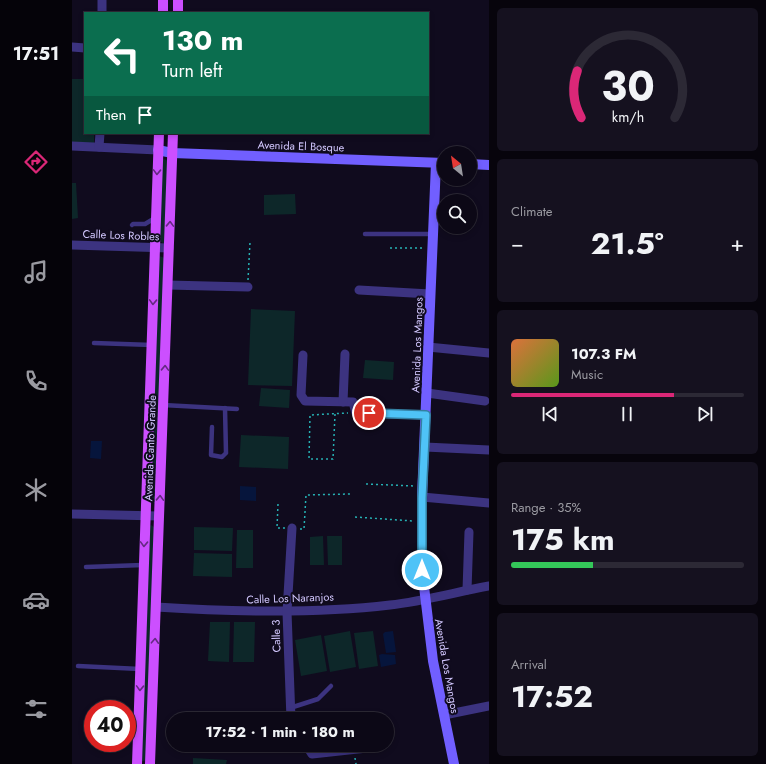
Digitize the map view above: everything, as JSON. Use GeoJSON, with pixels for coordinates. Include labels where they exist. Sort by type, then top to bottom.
{"type":"FeatureCollection","features":[{"type":"Feature","properties":{"kind":"main road"},"geometry":{"type":"LineString","coordinates":[[163,0],[163,12]]}},
{"type":"Feature","properties":{"kind":"main road"},"geometry":{"type":"LineString","coordinates":[[178,0],[178,12]]}},
{"type":"Feature","properties":{"kind":"main road","name":"Avenida Canto Grande"},"geometry":{"type":"LineString","coordinates":[[137,764],[152,345],[150,247],[156,217],[159,134]]}},
{"type":"Feature","properties":{"kind":"main road","name":"Avenida Canto Grande"},"geometry":{"type":"LineString","coordinates":[[150,764],[173,134]]}},
{"type":"Feature","properties":{"kind":"street"},"geometry":{"type":"LineString","coordinates":[[102,0],[102,12]]}},
{"type":"Feature","properties":{"kind":"street"},"geometry":{"type":"LineString","coordinates":[[72,47],[84,48]]}},
{"type":"Feature","properties":{"kind":"street"},"geometry":{"type":"LineString","coordinates":[[99,147],[100,134]]}},
{"type":"Feature","properties":{"kind":"street"},"geometry":{"type":"LineString","coordinates":[[72,146],[158,150]]}},
{"type":"Feature","properties":{"kind":"street","name":"Avenida El Bosque"},"geometry":{"type":"LineString","coordinates":[[158,150],[172,154],[437,163]]}},
{"type":"Feature","properties":{"kind":"street"},"geometry":{"type":"LineString","coordinates":[[477,164],[489,165]]}},
{"type":"Feature","properties":{"kind":"street","name":"Avenida Los Mangos"},"geometry":{"type":"LineString","coordinates":[[438,186],[432,249],[422,498],[424,599],[433,661],[454,764]]}},
{"type":"Feature","properties":{"kind":"street","name":"Calle Los Robles"},"geometry":{"type":"LineString","coordinates":[[72,245],[169,248]]}},
{"type":"Feature","properties":{"kind":"street"},"geometry":{"type":"LineString","coordinates":[[168,285],[248,287]]}},
{"type":"Feature","properties":{"kind":"street"},"geometry":{"type":"LineString","coordinates":[[359,290],[430,294]]}},
{"type":"Feature","properties":{"kind":"street"},"geometry":{"type":"LineString","coordinates":[[428,347],[489,352]]}},
{"type":"Feature","properties":{"kind":"street"},"geometry":{"type":"LineString","coordinates":[[343,402],[345,354]]}},
{"type":"Feature","properties":{"kind":"street"},"geometry":{"type":"LineString","coordinates":[[303,355],[302,399],[305,401],[353,402],[356,413],[426,415]]}},
{"type":"Feature","properties":{"kind":"street"},"geometry":{"type":"LineString","coordinates":[[427,393],[485,402]]}},
{"type":"Feature","properties":{"kind":"street"},"geometry":{"type":"LineString","coordinates":[[425,447],[489,450]]}},
{"type":"Feature","properties":{"kind":"street"},"geometry":{"type":"LineString","coordinates":[[422,498],[489,503]]}},
{"type":"Feature","properties":{"kind":"street"},"geometry":{"type":"LineString","coordinates":[[72,514],[145,517],[159,516]]}},
{"type":"Feature","properties":{"kind":"street","name":"Calle 3"},"geometry":{"type":"LineString","coordinates":[[290,712],[287,612],[292,528]]}},
{"type":"Feature","properties":{"kind":"street"},"geometry":{"type":"LineString","coordinates":[[467,590],[469,532]]}},
{"type":"Feature","properties":{"kind":"street","name":"Calle Los Naranjos"},"geometry":{"type":"LineString","coordinates":[[156,607],[223,611],[287,612],[390,605],[489,586]]}},
{"type":"Feature","properties":{"kind":"street"},"geometry":{"type":"LineString","coordinates":[[444,715],[489,706]]}},
{"type":"Feature","properties":{"kind":"street"},"geometry":{"type":"LineString","coordinates":[[311,752],[312,754],[330,752]]}},
{"type":"Feature","properties":{"kind":"lane"},"geometry":{"type":"LineString","coordinates":[[132,225],[145,225],[156,217]]}},
{"type":"Feature","properties":{"kind":"lane"},"geometry":{"type":"LineString","coordinates":[[365,234],[433,234]]}},
{"type":"Feature","properties":{"kind":"lane"},"geometry":{"type":"LineString","coordinates":[[144,236],[134,236],[150,247]]}},
{"type":"Feature","properties":{"kind":"lane"},"geometry":{"type":"LineString","coordinates":[[94,343],[152,345]]}},
{"type":"Feature","properties":{"kind":"lane"},"geometry":{"type":"LineString","coordinates":[[163,406],[237,409]]}},
{"type":"Feature","properties":{"kind":"lane"},"geometry":{"type":"LineString","coordinates":[[212,427],[211,455],[222,457],[226,453],[225,408]]}},
{"type":"Feature","properties":{"kind":"lane"},"geometry":{"type":"LineString","coordinates":[[86,567],[143,565]]}},
{"type":"Feature","properties":{"kind":"lane"},"geometry":{"type":"LineString","coordinates":[[78,666],[140,669]]}},
{"type":"Feature","properties":{"kind":"lane"},"geometry":{"type":"LineString","coordinates":[[290,708],[318,699],[331,686]]}},
{"type":"Feature","properties":{"kind":"path"},"geometry":{"type":"LineString","coordinates":[[248,287],[250,242]]}},
{"type":"Feature","properties":{"kind":"path"},"geometry":{"type":"LineString","coordinates":[[390,248],[432,249]]}},
{"type":"Feature","properties":{"kind":"path"},"geometry":{"type":"LineString","coordinates":[[335,414],[334,459],[309,459],[310,415],[356,413]]}},
{"type":"Feature","properties":{"kind":"path"},"geometry":{"type":"LineString","coordinates":[[366,484],[423,487]]}},
{"type":"Feature","properties":{"kind":"path"},"geometry":{"type":"LineString","coordinates":[[278,504],[277,528],[304,529],[306,494],[350,494]]}},
{"type":"Feature","properties":{"kind":"path"},"geometry":{"type":"LineString","coordinates":[[355,517],[422,521]]}},
{"type":"Feature","properties":{"kind":"green space"},"geometry":{"type":"Polygon","coordinates":[[[72,79],[84,79],[84,134],[94,134],[94,144],[72,143],[72,79]]]}},
{"type":"Feature","properties":{"kind":"green space"},"geometry":{"type":"Polygon","coordinates":[[[162,159],[168,160],[164,244],[159,240],[162,159]]]}},
{"type":"Feature","properties":{"kind":"green space"},"geometry":{"type":"Polygon","coordinates":[[[72,183],[76,183],[78,218],[72,219],[72,183]]]}},
{"type":"Feature","properties":{"kind":"green space"},"geometry":{"type":"Polygon","coordinates":[[[295,194],[296,214],[264,215],[264,195],[295,194]]]}},
{"type":"Feature","properties":{"kind":"green space"},"geometry":{"type":"Polygon","coordinates":[[[159,256],[165,258],[155,503],[151,503],[159,256]]]}},
{"type":"Feature","properties":{"kind":"green space"},"geometry":{"type":"Polygon","coordinates":[[[251,309],[295,311],[292,386],[248,385],[251,309]]]}},
{"type":"Feature","properties":{"kind":"green space"},"geometry":{"type":"Polygon","coordinates":[[[365,360],[394,362],[393,380],[363,378],[365,360]]]}},
{"type":"Feature","properties":{"kind":"green space"},"geometry":{"type":"Polygon","coordinates":[[[261,388],[290,390],[289,408],[259,406],[261,388]]]}},
{"type":"Feature","properties":{"kind":"green space"},"geometry":{"type":"Polygon","coordinates":[[[241,435],[289,437],[288,469],[239,467],[241,435]]]}},
{"type":"Feature","properties":{"kind":"green space"},"geometry":{"type":"Polygon","coordinates":[[[151,525],[154,527],[147,760],[142,761],[148,527],[151,525]]]}},
{"type":"Feature","properties":{"kind":"green space"},"geometry":{"type":"Polygon","coordinates":[[[194,527],[233,528],[232,551],[194,550],[194,527]]]}},
{"type":"Feature","properties":{"kind":"green space"},"geometry":{"type":"Polygon","coordinates":[[[237,530],[253,530],[253,568],[236,568],[237,530]]]}},
{"type":"Feature","properties":{"kind":"green space"},"geometry":{"type":"Polygon","coordinates":[[[323,536],[324,565],[310,565],[310,537],[323,536]]]}},
{"type":"Feature","properties":{"kind":"green space"},"geometry":{"type":"Polygon","coordinates":[[[327,536],[342,536],[342,565],[328,565],[327,536]]]}},
{"type":"Feature","properties":{"kind":"green space"},"geometry":{"type":"Polygon","coordinates":[[[194,553],[232,554],[232,577],[193,576],[194,553]]]}},
{"type":"Feature","properties":{"kind":"green space"},"geometry":{"type":"Polygon","coordinates":[[[210,622],[230,622],[229,662],[208,661],[210,622]]]}},
{"type":"Feature","properties":{"kind":"green space"},"geometry":{"type":"Polygon","coordinates":[[[234,622],[255,622],[254,662],[233,662],[234,622]]]}},
{"type":"Feature","properties":{"kind":"green space"},"geometry":{"type":"Polygon","coordinates":[[[350,631],[356,667],[330,672],[324,636],[350,631]]]}},
{"type":"Feature","properties":{"kind":"green space"},"geometry":{"type":"Polygon","coordinates":[[[373,631],[378,666],[359,669],[354,633],[373,631]]]}},
{"type":"Feature","properties":{"kind":"green space"},"geometry":{"type":"Polygon","coordinates":[[[321,635],[327,671],[301,676],[295,640],[321,635]]]}},
{"type":"Feature","properties":{"kind":"green space"},"geometry":{"type":"Polygon","coordinates":[[[193,758],[227,760],[226,764],[193,764],[193,758]]]}},
{"type":"Feature","properties":{"kind":"water"},"geometry":{"type":"Polygon","coordinates":[[[91,441],[102,441],[101,459],[90,458],[91,441]]]}},
{"type":"Feature","properties":{"kind":"water"},"geometry":{"type":"Polygon","coordinates":[[[240,486],[256,487],[256,501],[240,500],[240,486]]]}},
{"type":"Feature","properties":{"kind":"water"},"geometry":{"type":"Polygon","coordinates":[[[393,631],[396,652],[386,653],[383,634],[385,632],[393,631]]]}},
{"type":"Feature","properties":{"kind":"water"},"geometry":{"type":"Polygon","coordinates":[[[379,655],[395,655],[396,664],[381,667],[379,655]]]}},
{"type":"Feature","properties":{"kind":"route"},"geometry":{"type":"LineString","coordinates":[[369,413],[426,415],[422,498],[422,570]]}}]}
